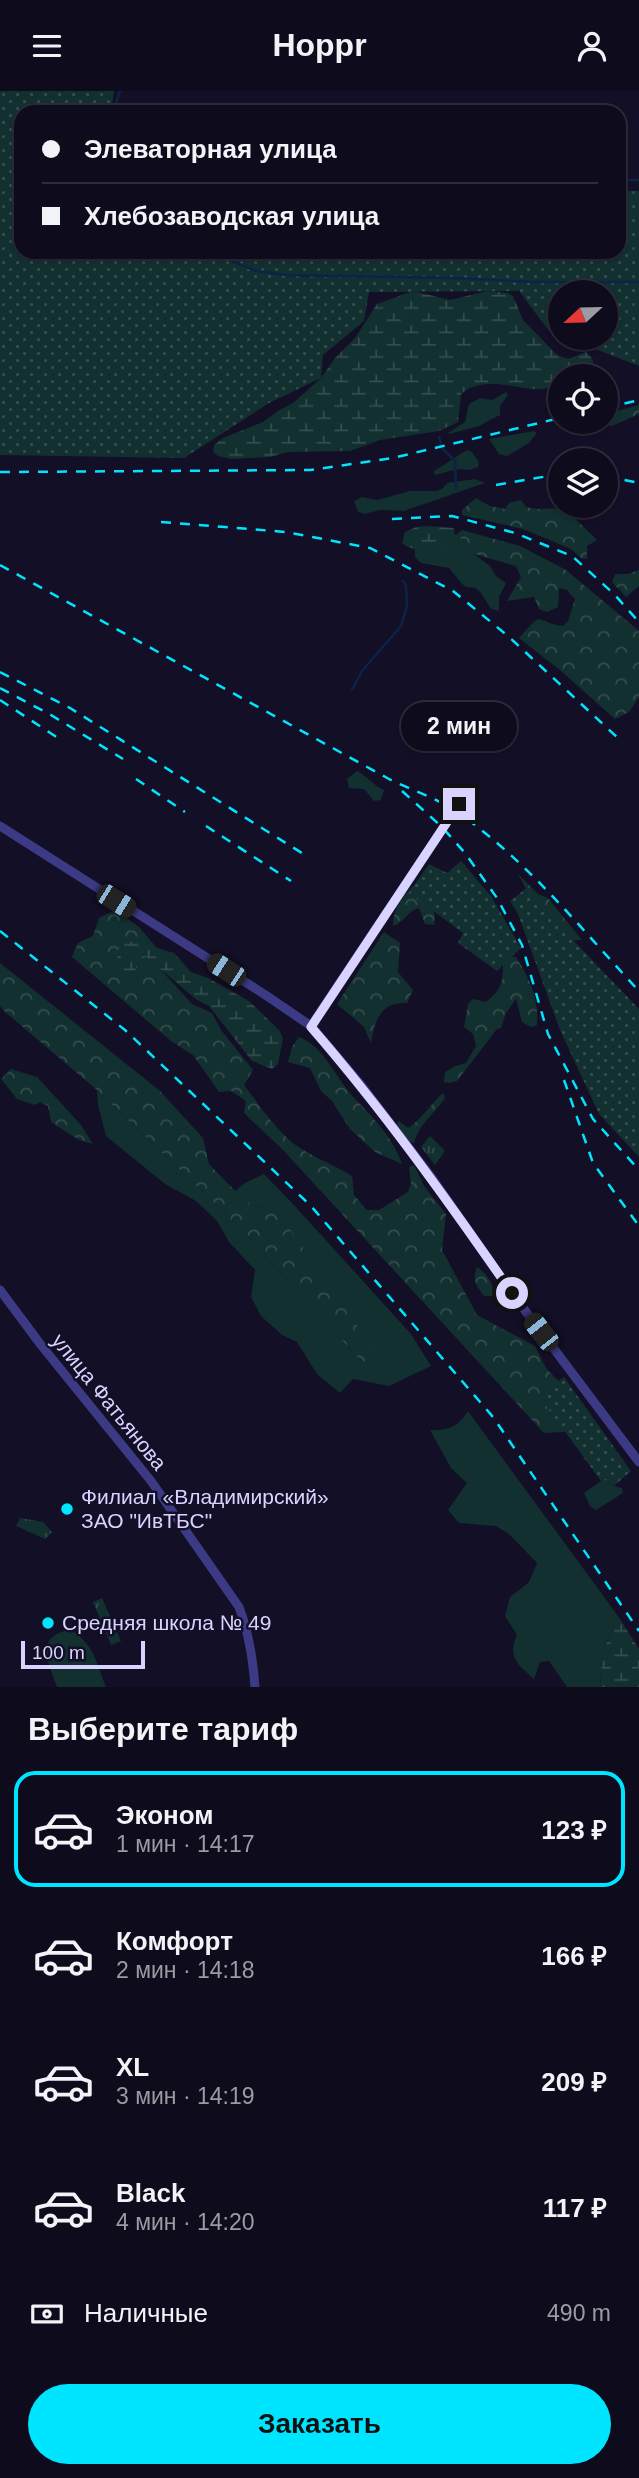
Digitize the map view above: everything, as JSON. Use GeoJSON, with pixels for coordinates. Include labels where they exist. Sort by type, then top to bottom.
{"type":"FeatureCollection","features":[{"type":"Feature","properties":{"kind":"street"},"geometry":{"type":"LineString","coordinates":[[311,1027],[459,804]]}},
{"type":"Feature","properties":{"kind":"street"},"geometry":{"type":"LineString","coordinates":[[0,826],[264,994],[311,1027],[361,1085],[432,1178],[512,1293],[639,1462]]}},
{"type":"Feature","properties":{"kind":"street","name":"улица Фатьянова"},"geometry":{"type":"LineString","coordinates":[[0,1290],[151,1481],[239,1607],[245,1621],[255,1687]]}},
{"type":"Feature","properties":{"kind":"green space"},"geometry":{"type":"Polygon","coordinates":[[[0,91],[114,91],[112,105],[14,105],[14,259],[626,259],[626,191],[639,191],[639,366],[598,350],[618,350],[618,280],[548,280],[548,330],[519,291],[369,292],[364,321],[323,355],[321,378],[269,403],[184,458],[0,455],[0,91]]]}},
{"type":"Feature","properties":{"kind":"green space"},"geometry":{"type":"Polygon","coordinates":[[[413,291],[450,300],[488,291],[508,293],[513,296],[523,320],[548,346],[548,350],[568,359],[586,352],[594,364],[548,364],[548,388],[486,384],[469,389],[461,394],[458,422],[439,431],[380,440],[350,451],[288,452],[270,457],[231,459],[213,452],[214,445],[223,438],[263,422],[293,403],[321,378],[335,358],[355,338],[377,304],[413,291]]]}},
{"type":"Feature","properties":{"kind":"green space"},"geometry":{"type":"Polygon","coordinates":[[[506,392],[508,395],[500,406],[500,415],[479,426],[448,433],[465,422],[469,404],[480,398],[492,400],[506,392]]]}},
{"type":"Feature","properties":{"kind":"green space"},"geometry":{"type":"Polygon","coordinates":[[[639,405],[639,414],[618,423],[618,411],[639,405]]]}},
{"type":"Feature","properties":{"kind":"green space"},"geometry":{"type":"Polygon","coordinates":[[[534,431],[537,433],[529,443],[507,456],[499,454],[489,439],[534,431]]]}},
{"type":"Feature","properties":{"kind":"green space"},"geometry":{"type":"Polygon","coordinates":[[[467,450],[472,452],[479,462],[478,467],[435,475],[434,471],[467,450]]]}},
{"type":"Feature","properties":{"kind":"green space"},"geometry":{"type":"Polygon","coordinates":[[[475,479],[485,483],[404,511],[380,510],[365,514],[358,512],[354,501],[362,497],[377,500],[410,491],[436,491],[447,483],[475,479]]]}},
{"type":"Feature","properties":{"kind":"green space"},"geometry":{"type":"Polygon","coordinates":[[[476,498],[490,506],[505,509],[509,503],[521,500],[526,507],[548,509],[548,518],[574,518],[597,540],[587,546],[587,559],[581,558],[571,549],[523,529],[462,515],[462,510],[476,498]]]}},
{"type":"Feature","properties":{"kind":"green space"},"geometry":{"type":"Polygon","coordinates":[[[428,526],[454,528],[452,543],[427,551],[402,543],[405,532],[428,526]]]}},
{"type":"Feature","properties":{"kind":"green space"},"geometry":{"type":"Polygon","coordinates":[[[462,530],[520,546],[566,570],[639,631],[639,697],[629,712],[615,719],[519,638],[537,620],[563,626],[568,621],[575,599],[567,590],[559,588],[558,607],[547,612],[539,609],[534,597],[507,601],[521,577],[516,566],[474,554],[457,534],[462,530]]]}},
{"type":"Feature","properties":{"kind":"green space"},"geometry":{"type":"Polygon","coordinates":[[[457,534],[474,554],[490,566],[496,576],[506,583],[499,597],[499,611],[491,609],[476,588],[466,587],[449,568],[421,563],[415,557],[414,537],[457,534]]]}},
{"type":"Feature","properties":{"kind":"green space"},"geometry":{"type":"Polygon","coordinates":[[[639,570],[639,586],[626,597],[612,582],[615,574],[628,574],[639,570]]]}},
{"type":"Feature","properties":{"kind":"green space"},"geometry":{"type":"Polygon","coordinates":[[[357,771],[384,790],[381,800],[374,801],[364,789],[349,788],[347,779],[357,771]]]}},
{"type":"Feature","properties":{"kind":"green space"},"geometry":{"type":"Polygon","coordinates":[[[461,861],[491,896],[521,948],[497,971],[458,943],[463,933],[409,893],[429,864],[447,873],[461,861]]]}},
{"type":"Feature","properties":{"kind":"green space"},"geometry":{"type":"Polygon","coordinates":[[[518,874],[538,894],[548,898],[582,940],[566,941],[542,974],[534,958],[526,889],[518,874]]]}},
{"type":"Feature","properties":{"kind":"green space"},"geometry":{"type":"Polygon","coordinates":[[[423,879],[433,908],[434,925],[425,924],[419,908],[393,926],[395,912],[402,899],[423,879]]]}},
{"type":"Feature","properties":{"kind":"green space"},"geometry":{"type":"Polygon","coordinates":[[[528,887],[550,916],[639,1009],[639,1157],[599,1114],[560,1030],[518,914],[510,901],[528,887]]]}},
{"type":"Feature","properties":{"kind":"green space"},"geometry":{"type":"Polygon","coordinates":[[[115,910],[139,927],[156,947],[153,961],[192,1004],[212,1013],[221,1030],[253,1070],[244,1085],[273,1124],[301,1149],[352,1176],[354,1195],[367,1210],[379,1210],[408,1192],[411,1184],[409,1167],[414,1165],[424,1186],[446,1214],[442,1250],[477,1315],[535,1346],[546,1368],[590,1415],[579,1431],[544,1433],[283,1150],[244,1113],[246,1101],[231,1091],[219,1092],[193,1055],[171,1041],[72,957],[78,943],[93,936],[99,918],[115,910]]]}},
{"type":"Feature","properties":{"kind":"green space"},"geometry":{"type":"Polygon","coordinates":[[[384,932],[400,943],[398,972],[413,990],[407,1003],[398,1003],[380,1014],[371,1043],[364,1027],[337,1004],[384,932]]]}},
{"type":"Feature","properties":{"kind":"green space"},"geometry":{"type":"Polygon","coordinates":[[[134,941],[174,953],[191,972],[208,978],[249,1001],[279,1030],[283,1038],[278,1064],[272,1069],[252,1061],[209,1006],[197,1000],[146,957],[139,960],[130,983],[126,983],[116,953],[121,945],[134,941]]]}},
{"type":"Feature","properties":{"kind":"green space"},"geometry":{"type":"Polygon","coordinates":[[[516,957],[532,989],[537,1007],[537,1025],[531,1027],[522,1022],[516,999],[506,1013],[501,1028],[497,1029],[457,1081],[444,1082],[445,1072],[466,1063],[476,1046],[473,1034],[464,1027],[468,1004],[473,999],[486,1002],[496,993],[502,979],[503,961],[516,957]]]}},
{"type":"Feature","properties":{"kind":"green space"},"geometry":{"type":"Polygon","coordinates":[[[0,963],[160,1091],[203,1138],[209,1164],[245,1201],[280,1215],[379,1357],[362,1362],[235,1223],[97,1090],[4,1011],[0,1006],[0,963]]]}},
{"type":"Feature","properties":{"kind":"green space"},"geometry":{"type":"Polygon","coordinates":[[[299,1037],[315,1047],[386,1134],[402,1164],[375,1152],[350,1129],[332,1101],[321,1091],[310,1068],[288,1062],[292,1047],[299,1037]]]}},
{"type":"Feature","properties":{"kind":"green space"},"geometry":{"type":"Polygon","coordinates":[[[11,1069],[37,1077],[81,1125],[93,1144],[79,1140],[51,1122],[48,1106],[40,1102],[35,1105],[17,1099],[1,1079],[11,1069]]]}},
{"type":"Feature","properties":{"kind":"green space"},"geometry":{"type":"Polygon","coordinates":[[[97,1090],[235,1223],[362,1362],[280,1215],[245,1201],[235,1191],[264,1174],[411,1334],[431,1366],[389,1386],[353,1379],[340,1393],[317,1374],[297,1342],[282,1335],[261,1316],[251,1297],[255,1270],[229,1242],[217,1221],[196,1201],[165,1184],[106,1136],[97,1090]]]}},
{"type":"Feature","properties":{"kind":"green space"},"geometry":{"type":"Polygon","coordinates":[[[443,1093],[445,1098],[423,1125],[414,1143],[405,1140],[394,1128],[399,1121],[408,1128],[443,1093]]]}},
{"type":"Feature","properties":{"kind":"green space"},"geometry":{"type":"Polygon","coordinates":[[[430,1136],[445,1151],[435,1165],[421,1147],[430,1136]]]}},
{"type":"Feature","properties":{"kind":"green space"},"geometry":{"type":"Polygon","coordinates":[[[477,1267],[489,1280],[493,1296],[484,1296],[477,1286],[477,1267]]]}},
{"type":"Feature","properties":{"kind":"green space"},"geometry":{"type":"Polygon","coordinates":[[[564,1377],[631,1471],[614,1486],[607,1480],[601,1481],[539,1396],[564,1377]]]}},
{"type":"Feature","properties":{"kind":"green space"},"geometry":{"type":"Polygon","coordinates":[[[468,1411],[618,1616],[603,1651],[600,1687],[567,1687],[549,1661],[540,1662],[534,1679],[516,1660],[513,1650],[517,1635],[505,1616],[510,1597],[529,1582],[537,1563],[509,1534],[496,1526],[459,1523],[448,1510],[467,1483],[451,1468],[430,1430],[452,1427],[468,1411]]]}},
{"type":"Feature","properties":{"kind":"green space"},"geometry":{"type":"Polygon","coordinates":[[[607,1480],[622,1488],[623,1493],[596,1510],[590,1506],[584,1493],[607,1480]]]}},
{"type":"Feature","properties":{"kind":"green space"},"geometry":{"type":"Polygon","coordinates":[[[20,1518],[43,1522],[52,1532],[45,1539],[16,1526],[20,1518]]]}},
{"type":"Feature","properties":{"kind":"green space"},"geometry":{"type":"Polygon","coordinates":[[[102,1598],[121,1641],[111,1645],[93,1602],[102,1598]]]}},
{"type":"Feature","properties":{"kind":"green space"},"geometry":{"type":"Polygon","coordinates":[[[618,1616],[639,1649],[639,1687],[600,1687],[603,1651],[618,1616]]]}},
{"type":"Feature","properties":{"kind":"green space"},"geometry":{"type":"Polygon","coordinates":[[[70,1630],[89,1647],[106,1687],[57,1687],[48,1660],[48,1644],[59,1633],[70,1630]]]}},
{"type":"Feature","properties":{"kind":"waterway"},"geometry":{"type":"LineString","coordinates":[[115,105],[120,91]]}},
{"type":"Feature","properties":{"kind":"waterway"},"geometry":{"type":"LineString","coordinates":[[626,180],[639,180]]}},
{"type":"Feature","properties":{"kind":"waterway"},"geometry":{"type":"LineString","coordinates":[[228,259],[256,271],[286,275],[533,282],[639,282]]}},
{"type":"Feature","properties":{"kind":"waterway"},"geometry":{"type":"LineString","coordinates":[[439,437],[442,448],[455,461],[456,489]]}},
{"type":"Feature","properties":{"kind":"waterway"},"geometry":{"type":"LineString","coordinates":[[352,690],[362,671],[401,626],[407,606],[406,585],[403,581]]}},
{"type":"Feature","properties":{"kind":"railway"},"geometry":{"type":"LineString","coordinates":[[618,405],[639,400]]}},
{"type":"Feature","properties":{"kind":"railway"},"geometry":{"type":"LineString","coordinates":[[0,472],[310,470],[393,458],[548,421]]}},
{"type":"Feature","properties":{"kind":"railway"},"geometry":{"type":"LineString","coordinates":[[496,485],[548,476]]}},
{"type":"Feature","properties":{"kind":"railway"},"geometry":{"type":"LineString","coordinates":[[618,479],[639,483]]}},
{"type":"Feature","properties":{"kind":"railway"},"geometry":{"type":"LineString","coordinates":[[392,519],[452,516],[515,533],[572,556],[614,594],[639,622]]}},
{"type":"Feature","properties":{"kind":"railway"},"geometry":{"type":"LineString","coordinates":[[161,522],[286,532],[370,548],[453,591],[508,636],[619,739]]}},
{"type":"Feature","properties":{"kind":"railway"},"geometry":{"type":"LineString","coordinates":[[0,565],[389,779],[457,812],[507,851],[530,873],[639,991]]}},
{"type":"Feature","properties":{"kind":"railway"},"geometry":{"type":"LineString","coordinates":[[0,672],[70,708],[305,855]]}},
{"type":"Feature","properties":{"kind":"railway"},"geometry":{"type":"LineString","coordinates":[[0,688],[51,715],[123,759]]}},
{"type":"Feature","properties":{"kind":"railway"},"geometry":{"type":"LineString","coordinates":[[0,700],[61,740]]}},
{"type":"Feature","properties":{"kind":"railway"},"geometry":{"type":"LineString","coordinates":[[136,779],[185,812]]}},
{"type":"Feature","properties":{"kind":"railway"},"geometry":{"type":"LineString","coordinates":[[402,791],[442,827],[465,853],[497,898],[522,945],[548,1034],[593,1119],[639,1170]]}},
{"type":"Feature","properties":{"kind":"railway"},"geometry":{"type":"LineString","coordinates":[[206,826],[291,881]]}},
{"type":"Feature","properties":{"kind":"railway"},"geometry":{"type":"LineString","coordinates":[[0,931],[125,1030],[311,1206],[493,1417],[639,1631]]}},
{"type":"Feature","properties":{"kind":"railway"},"geometry":{"type":"LineString","coordinates":[[564,1080],[593,1163],[639,1226]]}},
{"type":"Feature","properties":{"kind":"place","name":"Филиал «Владимирский» ЗАО \"ИвТБС\""},"geometry":{"type":"Point","coordinates":[67,1509]}},
{"type":"Feature","properties":{"kind":"place","name":"Средняя школа № 49"},"geometry":{"type":"Point","coordinates":[48,1623]}},
{"type":"Feature","properties":{"kind":"route"},"geometry":{"type":"LineString","coordinates":[[459,804],[311,1027],[361,1085],[432,1178],[512,1293]]}}]}
